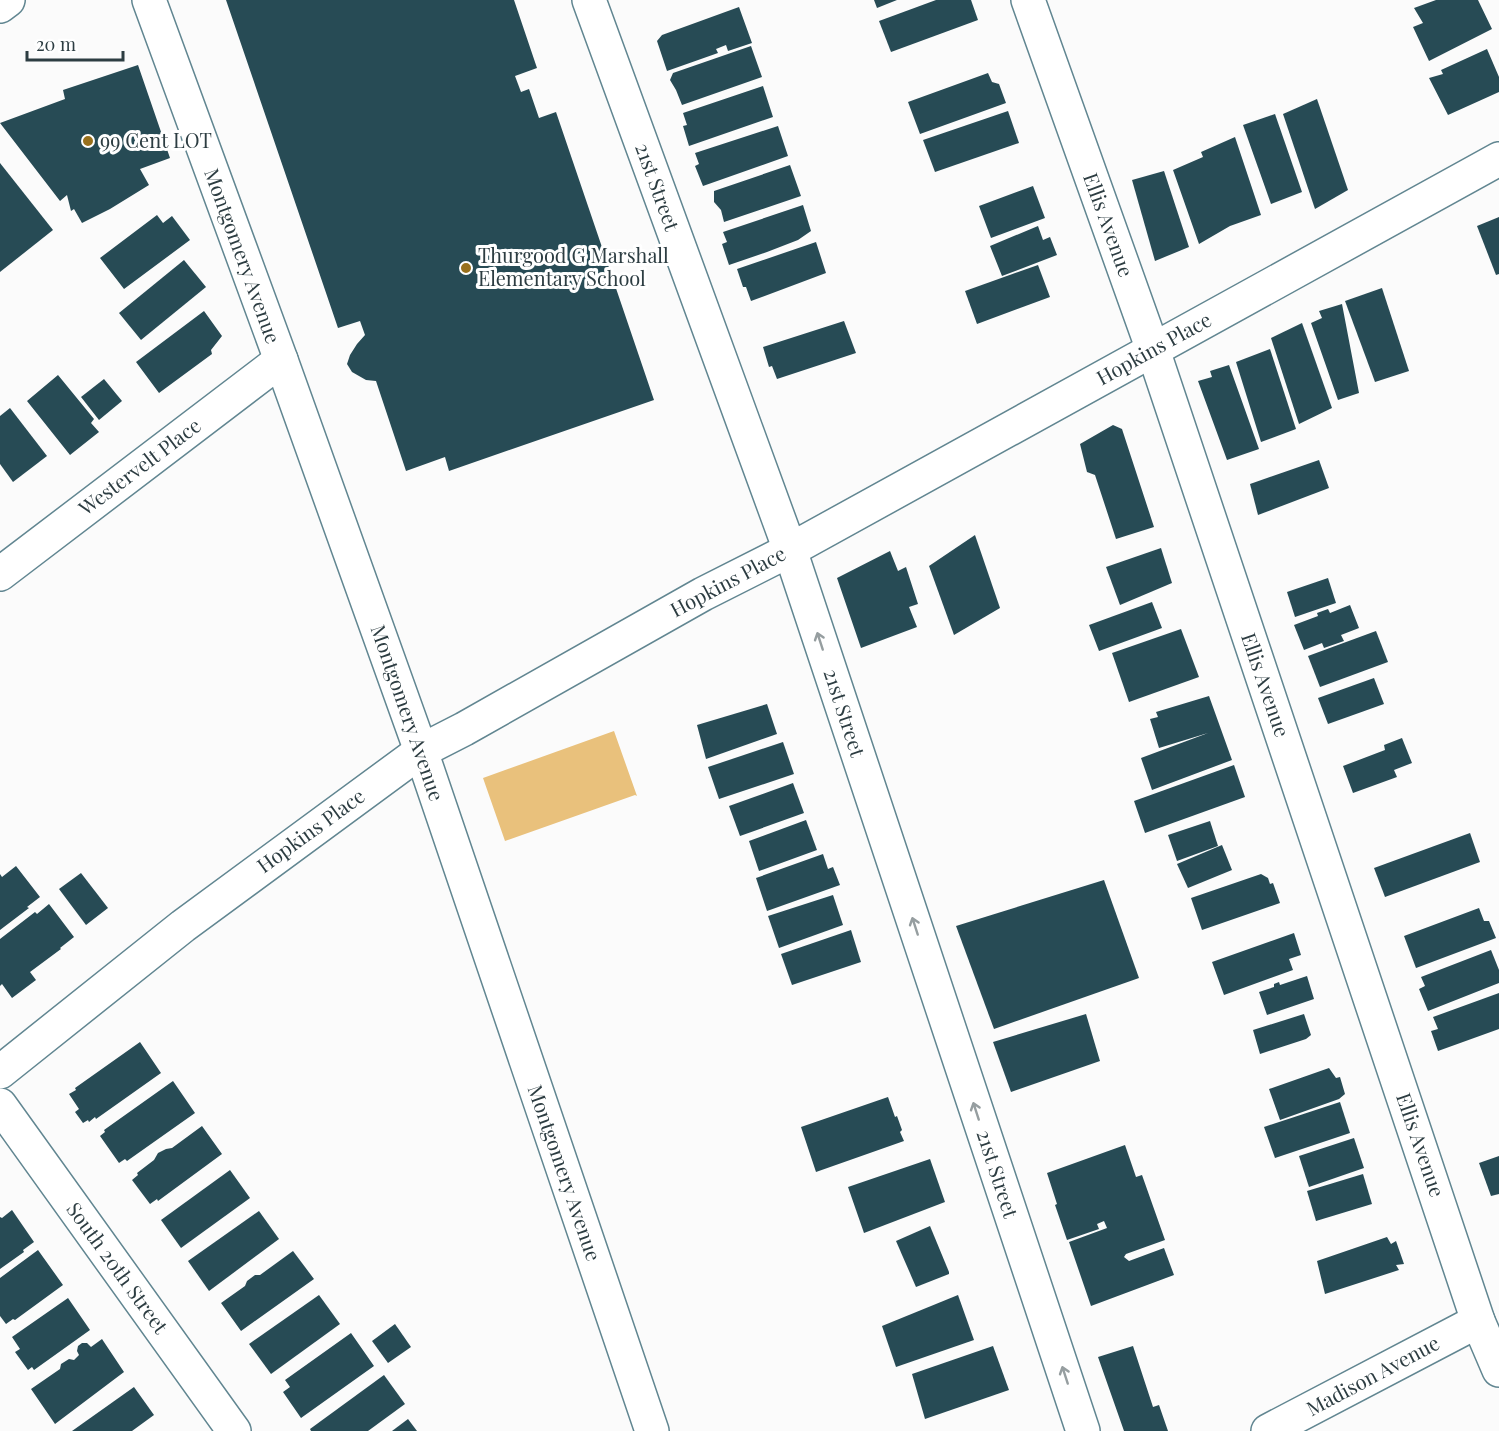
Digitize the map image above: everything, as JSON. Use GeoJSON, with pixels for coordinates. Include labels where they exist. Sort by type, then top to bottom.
{"type":"FeatureCollection","features":[{"type":"Feature","properties":{"kind":"street"},"geometry":{"type":"LineString","coordinates":[[0,6],[8,0]]}},
{"type":"Feature","properties":{"kind":"street","name":"Montgomery Avenue"},"geometry":{"type":"LineString","coordinates":[[149,0],[421,751],[652,1431]]}},
{"type":"Feature","properties":{"kind":"street","name":"21st Street"},"geometry":{"type":"LineString","coordinates":[[589,0],[790,550],[1083,1431]]}},
{"type":"Feature","properties":{"kind":"street","name":"Ellis Avenue"},"geometry":{"type":"LineString","coordinates":[[1028,0],[1153,350],[1478,1321],[1499,1370]]}},
{"type":"Feature","properties":{"kind":"street","name":"Hopkins Place"},"geometry":{"type":"LineString","coordinates":[[0,1072],[183,926],[421,751],[703,594],[790,550],[1499,159]]}},
{"type":"Feature","properties":{"kind":"street","name":"Westervelt Place"},"geometry":{"type":"LineString","coordinates":[[0,574],[281,360]]}},
{"type":"Feature","properties":{"kind":"street","name":"South 20th Street"},"geometry":{"type":"LineString","coordinates":[[0,1105],[234,1431]]}},
{"type":"Feature","properties":{"kind":"street","name":"Madison Avenue"},"geometry":{"type":"LineString","coordinates":[[1268,1431],[1478,1321]]}},
{"type":"Feature","properties":{"kind":"shaded area"},"geometry":{"type":"Polygon","coordinates":[[[614,731],[637,796],[505,841],[483,778],[614,731]]]}},
{"type":"Feature","properties":{"kind":"building"},"geometry":{"type":"Polygon","coordinates":[[[226,0],[514,0],[537,68],[515,76],[521,92],[529,89],[539,118],[556,112],[654,400],[449,471],[445,457],[406,471],[376,381],[366,380],[352,372],[347,364],[350,355],[365,335],[360,321],[338,328],[226,0]]]}},
{"type":"Feature","properties":{"kind":"building"},"geometry":{"type":"Polygon","coordinates":[[[874,0],[897,0],[877,8],[874,0]]]}},
{"type":"Feature","properties":{"kind":"building"},"geometry":{"type":"Polygon","coordinates":[[[936,0],[971,0],[978,20],[891,52],[879,21],[936,0]]]}},
{"type":"Feature","properties":{"kind":"building"},"geometry":{"type":"Polygon","coordinates":[[[1436,0],[1478,0],[1492,29],[1429,61],[1413,27],[1423,23],[1414,8],[1436,0]]]}},
{"type":"Feature","properties":{"kind":"building"},"geometry":{"type":"Polygon","coordinates":[[[739,7],[752,43],[728,51],[726,45],[716,49],[718,53],[667,71],[657,41],[662,35],[739,7]]]}},
{"type":"Feature","properties":{"kind":"building"},"geometry":{"type":"Polygon","coordinates":[[[751,46],[762,77],[682,105],[670,80],[673,73],[751,46]]]}},
{"type":"Feature","properties":{"kind":"building"},"geometry":{"type":"Polygon","coordinates":[[[1487,49],[1499,77],[1499,92],[1448,115],[1429,78],[1443,74],[1441,70],[1487,49]]]}},
{"type":"Feature","properties":{"kind":"building","name":"99 Cent LOT"},"geometry":{"type":"Polygon","coordinates":[[[138,65],[170,158],[140,169],[149,185],[82,223],[74,209],[71,211],[67,195],[60,201],[0,123],[65,99],[63,90],[138,65]]]}},
{"type":"Feature","properties":{"kind":"building"},"geometry":{"type":"Polygon","coordinates":[[[988,73],[992,82],[999,84],[1006,103],[920,134],[908,102],[988,73]]]}},
{"type":"Feature","properties":{"kind":"building"},"geometry":{"type":"Polygon","coordinates":[[[763,86],[773,117],[689,146],[683,126],[687,125],[683,113],[763,86]]]}},
{"type":"Feature","properties":{"kind":"building"},"geometry":{"type":"Polygon","coordinates":[[[1317,99],[1348,190],[1315,209],[1283,114],[1317,99]]]}},
{"type":"Feature","properties":{"kind":"building"},"geometry":{"type":"Polygon","coordinates":[[[1008,111],[1019,143],[935,172],[923,140],[1008,111]]]}},
{"type":"Feature","properties":{"kind":"building"},"geometry":{"type":"Polygon","coordinates":[[[1275,114],[1302,192],[1271,204],[1243,125],[1275,114]]]}},
{"type":"Feature","properties":{"kind":"building"},"geometry":{"type":"Polygon","coordinates":[[[778,126],[788,156],[703,186],[695,166],[699,164],[695,153],[778,126]]]}},
{"type":"Feature","properties":{"kind":"building"},"geometry":{"type":"Polygon","coordinates":[[[1235,137],[1261,215],[1230,226],[1199,244],[1173,170],[1203,157],[1201,152],[1235,137]]]}},
{"type":"Feature","properties":{"kind":"building"},"geometry":{"type":"Polygon","coordinates":[[[0,163],[53,230],[0,272],[0,163]]]}},
{"type":"Feature","properties":{"kind":"building"},"geometry":{"type":"Polygon","coordinates":[[[790,165],[801,196],[724,222],[721,210],[714,202],[714,191],[790,165]]]}},
{"type":"Feature","properties":{"kind":"building"},"geometry":{"type":"Polygon","coordinates":[[[1164,171],[1189,247],[1155,261],[1132,180],[1164,171]]]}},
{"type":"Feature","properties":{"kind":"building"},"geometry":{"type":"Polygon","coordinates":[[[1033,186],[1045,218],[991,238],[979,206],[1033,186]]]}},
{"type":"Feature","properties":{"kind":"building"},"geometry":{"type":"Polygon","coordinates":[[[803,205],[811,231],[798,240],[729,265],[722,244],[727,242],[723,232],[803,205]]]}},
{"type":"Feature","properties":{"kind":"building"},"geometry":{"type":"Polygon","coordinates":[[[157,215],[163,223],[172,216],[190,240],[124,289],[100,258],[157,215]]]}},
{"type":"Feature","properties":{"kind":"building"},"geometry":{"type":"Polygon","coordinates":[[[1499,217],[1499,274],[1496,275],[1477,226],[1499,217]]]}},
{"type":"Feature","properties":{"kind":"building"},"geometry":{"type":"Polygon","coordinates":[[[1038,226],[1043,240],[1050,237],[1057,255],[1002,276],[990,246],[1038,226]]]}},
{"type":"Feature","properties":{"kind":"building"},"geometry":{"type":"Polygon","coordinates":[[[816,242],[826,273],[751,301],[737,269],[816,242]]]}},
{"type":"Feature","properties":{"kind":"building"},"geometry":{"type":"Polygon","coordinates":[[[184,260],[206,287],[141,340],[119,313],[184,260]]]}},
{"type":"Feature","properties":{"kind":"building"},"geometry":{"type":"Polygon","coordinates":[[[1038,265],[1050,297],[977,324],[965,291],[1038,265]]]}},
{"type":"Feature","properties":{"kind":"building"},"geometry":{"type":"Polygon","coordinates":[[[1382,288],[1409,371],[1375,382],[1345,301],[1382,288]]]}},
{"type":"Feature","properties":{"kind":"building"},"geometry":{"type":"Polygon","coordinates":[[[1342,304],[1359,393],[1338,400],[1311,323],[1322,318],[1319,311],[1342,304]]]}},
{"type":"Feature","properties":{"kind":"building"},"geometry":{"type":"Polygon","coordinates":[[[204,311],[222,336],[211,350],[212,354],[159,393],[136,362],[204,311]]]}},
{"type":"Feature","properties":{"kind":"building"},"geometry":{"type":"Polygon","coordinates":[[[844,321],[856,353],[777,379],[772,366],[769,367],[763,347],[844,321]]]}},
{"type":"Feature","properties":{"kind":"building"},"geometry":{"type":"Polygon","coordinates":[[[1302,323],[1332,408],[1299,424],[1271,338],[1302,323]]]}},
{"type":"Feature","properties":{"kind":"building"},"geometry":{"type":"Polygon","coordinates":[[[1270,349],[1296,429],[1261,442],[1236,362],[1270,349]]]}},
{"type":"Feature","properties":{"kind":"building"},"geometry":{"type":"Polygon","coordinates":[[[1229,365],[1259,449],[1227,460],[1198,381],[1212,377],[1210,371],[1229,365]]]}},
{"type":"Feature","properties":{"kind":"building"},"geometry":{"type":"Polygon","coordinates":[[[58,375],[94,419],[91,423],[99,432],[70,455],[27,401],[58,375]]]}},
{"type":"Feature","properties":{"kind":"building"},"geometry":{"type":"Polygon","coordinates":[[[104,379],[122,401],[99,420],[81,397],[104,379]]]}},
{"type":"Feature","properties":{"kind":"building"},"geometry":{"type":"Polygon","coordinates":[[[10,408],[47,456],[13,482],[0,464],[0,416],[10,408]]]}},
{"type":"Feature","properties":{"kind":"building"},"geometry":{"type":"Polygon","coordinates":[[[1113,425],[1122,429],[1154,527],[1116,539],[1095,475],[1087,472],[1080,444],[1113,425]]]}},
{"type":"Feature","properties":{"kind":"building"},"geometry":{"type":"Polygon","coordinates":[[[1319,460],[1329,488],[1258,515],[1250,484],[1319,460]]]}},
{"type":"Feature","properties":{"kind":"building"},"geometry":{"type":"Polygon","coordinates":[[[975,535],[1000,608],[954,635],[929,566],[975,535]]]}},
{"type":"Feature","properties":{"kind":"building"},"geometry":{"type":"Polygon","coordinates":[[[1161,548],[1172,583],[1120,605],[1106,567],[1161,548]]]}},
{"type":"Feature","properties":{"kind":"building"},"geometry":{"type":"Polygon","coordinates":[[[890,551],[898,571],[906,567],[918,604],[909,607],[917,627],[861,648],[837,578],[890,551]]]}},
{"type":"Feature","properties":{"kind":"building"},"geometry":{"type":"Polygon","coordinates":[[[1328,578],[1336,603],[1295,617],[1287,592],[1328,578]]]}},
{"type":"Feature","properties":{"kind":"building"},"geometry":{"type":"Polygon","coordinates":[[[1152,602],[1162,628],[1099,651],[1089,625],[1152,602]]]}},
{"type":"Feature","properties":{"kind":"building"},"geometry":{"type":"Polygon","coordinates":[[[1350,605],[1359,628],[1341,635],[1344,641],[1324,648],[1322,643],[1304,650],[1294,625],[1318,616],[1317,613],[1328,609],[1330,613],[1350,605]]]}},
{"type":"Feature","properties":{"kind":"building"},"geometry":{"type":"Polygon","coordinates":[[[1181,629],[1199,677],[1129,702],[1112,653],[1181,629]]]}},
{"type":"Feature","properties":{"kind":"building"},"geometry":{"type":"Polygon","coordinates":[[[1376,631],[1388,662],[1320,687],[1308,656],[1376,631]]]}},
{"type":"Feature","properties":{"kind":"building"},"geometry":{"type":"Polygon","coordinates":[[[1374,678],[1384,704],[1328,724],[1318,698],[1374,678]]]}},
{"type":"Feature","properties":{"kind":"building"},"geometry":{"type":"Polygon","coordinates":[[[1209,696],[1232,760],[1152,790],[1141,758],[1208,733],[1159,748],[1150,719],[1158,717],[1156,712],[1209,696]]]}},
{"type":"Feature","properties":{"kind":"building"},"geometry":{"type":"Polygon","coordinates":[[[767,704],[777,734],[706,759],[697,725],[767,704]]]}},
{"type":"Feature","properties":{"kind":"building"},"geometry":{"type":"Polygon","coordinates":[[[1402,738],[1412,763],[1394,770],[1397,777],[1353,793],[1343,766],[1385,750],[1384,745],[1402,738]]]}},
{"type":"Feature","properties":{"kind":"building"},"geometry":{"type":"Polygon","coordinates":[[[783,742],[794,774],[719,799],[708,767],[783,742]]]}},
{"type":"Feature","properties":{"kind":"building"},"geometry":{"type":"Polygon","coordinates":[[[1234,765],[1245,797],[1145,833],[1134,801],[1234,765]]]}},
{"type":"Feature","properties":{"kind":"building"},"geometry":{"type":"Polygon","coordinates":[[[793,783],[804,813],[740,836],[729,806],[793,783]]]}},
{"type":"Feature","properties":{"kind":"building"},"geometry":{"type":"Polygon","coordinates":[[[806,820],[817,850],[759,871],[749,841],[806,820]]]}},
{"type":"Feature","properties":{"kind":"building"},"geometry":{"type":"Polygon","coordinates":[[[1210,821],[1218,846],[1177,861],[1168,835],[1210,821]]]}},
{"type":"Feature","properties":{"kind":"building"},"geometry":{"type":"Polygon","coordinates":[[[1470,833],[1480,862],[1385,897],[1374,868],[1470,833]]]}},
{"type":"Feature","properties":{"kind":"building"},"geometry":{"type":"Polygon","coordinates":[[[1222,845],[1232,870],[1188,888],[1177,864],[1222,845]]]}},
{"type":"Feature","properties":{"kind":"building"},"geometry":{"type":"Polygon","coordinates":[[[823,854],[828,869],[833,867],[840,885],[767,911],[756,878],[823,854]]]}},
{"type":"Feature","properties":{"kind":"building"},"geometry":{"type":"Polygon","coordinates":[[[16,866],[40,897],[0,930],[0,874],[2,877],[16,866]]]}},
{"type":"Feature","properties":{"kind":"building"},"geometry":{"type":"Polygon","coordinates":[[[81,873],[108,908],[86,925],[59,889],[81,873]]]}},
{"type":"Feature","properties":{"kind":"building"},"geometry":{"type":"Polygon","coordinates":[[[1261,874],[1268,878],[1270,884],[1273,883],[1280,903],[1202,930],[1191,898],[1261,874]]]}},
{"type":"Feature","properties":{"kind":"building"},"geometry":{"type":"Polygon","coordinates":[[[1104,880],[1139,978],[994,1029],[956,926],[1104,880]]]}},
{"type":"Feature","properties":{"kind":"building"},"geometry":{"type":"Polygon","coordinates":[[[833,895],[843,925],[779,948],[768,916],[833,895]]]}},
{"type":"Feature","properties":{"kind":"building"},"geometry":{"type":"Polygon","coordinates":[[[49,904],[74,937],[30,972],[36,980],[12,998],[2,984],[0,986],[0,939],[49,904]]]}},
{"type":"Feature","properties":{"kind":"building"},"geometry":{"type":"Polygon","coordinates":[[[1479,908],[1484,921],[1489,921],[1496,938],[1416,968],[1404,936],[1479,908]]]}},
{"type":"Feature","properties":{"kind":"building"},"geometry":{"type":"Polygon","coordinates":[[[851,930],[861,962],[792,985],[781,954],[851,930]]]}},
{"type":"Feature","properties":{"kind":"building"},"geometry":{"type":"Polygon","coordinates":[[[1294,933],[1301,955],[1289,959],[1293,970],[1224,995],[1212,962],[1294,933]]]}},
{"type":"Feature","properties":{"kind":"building"},"geometry":{"type":"Polygon","coordinates":[[[1491,950],[1499,970],[1499,983],[1428,1011],[1419,989],[1425,986],[1421,977],[1491,950]]]}},
{"type":"Feature","properties":{"kind":"building"},"geometry":{"type":"Polygon","coordinates":[[[1307,976],[1314,999],[1267,1015],[1259,992],[1274,987],[1274,984],[1279,982],[1280,985],[1307,976]]]}},
{"type":"Feature","properties":{"kind":"building"},"geometry":{"type":"Polygon","coordinates":[[[1499,993],[1499,1029],[1438,1051],[1431,1031],[1438,1029],[1433,1017],[1499,993]]]}},
{"type":"Feature","properties":{"kind":"building"},"geometry":{"type":"Polygon","coordinates":[[[1086,1014],[1100,1061],[1011,1092],[993,1042],[1086,1014]]]}},
{"type":"Feature","properties":{"kind":"building"},"geometry":{"type":"Polygon","coordinates":[[[1304,1014],[1311,1035],[1306,1039],[1260,1054],[1253,1030],[1304,1014]]]}},
{"type":"Feature","properties":{"kind":"building"},"geometry":{"type":"Polygon","coordinates":[[[140,1042],[161,1073],[96,1119],[95,1117],[83,1123],[75,1112],[79,1109],[69,1094],[140,1042]]]}},
{"type":"Feature","properties":{"kind":"building"},"geometry":{"type":"Polygon","coordinates":[[[1329,1068],[1336,1078],[1340,1077],[1345,1094],[1339,1099],[1280,1120],[1269,1089],[1329,1068]]]}},
{"type":"Feature","properties":{"kind":"building"},"geometry":{"type":"Polygon","coordinates":[[[173,1081],[195,1113],[127,1161],[125,1159],[119,1163],[100,1136],[105,1132],[104,1130],[173,1081]]]}},
{"type":"Feature","properties":{"kind":"building"},"geometry":{"type":"Polygon","coordinates":[[[888,1097],[895,1117],[897,1116],[904,1141],[816,1172],[801,1127],[888,1097]]]}},
{"type":"Feature","properties":{"kind":"building"},"geometry":{"type":"Polygon","coordinates":[[[1340,1102],[1350,1133],[1275,1158],[1264,1127],[1340,1102]]]}},
{"type":"Feature","properties":{"kind":"building"},"geometry":{"type":"Polygon","coordinates":[[[202,1126],[222,1154],[158,1201],[157,1199],[150,1204],[132,1180],[138,1175],[137,1173],[154,1160],[158,1153],[172,1148],[202,1126]]]}},
{"type":"Feature","properties":{"kind":"building"},"geometry":{"type":"Polygon","coordinates":[[[1354,1138],[1364,1168],[1309,1187],[1299,1156],[1354,1138]]]}},
{"type":"Feature","properties":{"kind":"building"},"geometry":{"type":"Polygon","coordinates":[[[1125,1145],[1136,1177],[1142,1175],[1165,1240],[1126,1254],[1124,1257],[1129,1261],[1164,1248],[1174,1275],[1091,1306],[1069,1242],[1107,1228],[1104,1221],[1097,1224],[1099,1229],[1067,1240],[1047,1173],[1125,1145]]]}},
{"type":"Feature","properties":{"kind":"building"},"geometry":{"type":"Polygon","coordinates":[[[1499,1156],[1499,1194],[1491,1196],[1479,1163],[1499,1156]]]}},
{"type":"Feature","properties":{"kind":"building"},"geometry":{"type":"Polygon","coordinates":[[[930,1159],[945,1202],[864,1233],[848,1187],[930,1159]]]}},
{"type":"Feature","properties":{"kind":"building"},"geometry":{"type":"Polygon","coordinates":[[[230,1170],[250,1198],[181,1248],[161,1220],[230,1170]]]}},
{"type":"Feature","properties":{"kind":"building"},"geometry":{"type":"Polygon","coordinates":[[[1363,1174],[1372,1204],[1316,1221],[1307,1191],[1363,1174]]]}},
{"type":"Feature","properties":{"kind":"building"},"geometry":{"type":"Polygon","coordinates":[[[12,1210],[34,1242],[0,1269],[0,1217],[2,1218],[12,1210]]]}},
{"type":"Feature","properties":{"kind":"building"},"geometry":{"type":"Polygon","coordinates":[[[259,1211],[279,1239],[209,1291],[188,1261],[259,1211]]]}},
{"type":"Feature","properties":{"kind":"building"},"geometry":{"type":"Polygon","coordinates":[[[930,1226],[949,1274],[916,1287],[896,1241],[930,1226]]]}},
{"type":"Feature","properties":{"kind":"building"},"geometry":{"type":"Polygon","coordinates":[[[1387,1237],[1391,1244],[1396,1241],[1404,1264],[1396,1265],[1399,1270],[1325,1294],[1317,1261],[1387,1237]]]}},
{"type":"Feature","properties":{"kind":"building"},"geometry":{"type":"Polygon","coordinates":[[[38,1250],[63,1285],[6,1324],[0,1316],[0,1278],[38,1250]]]}},
{"type":"Feature","properties":{"kind":"building"},"geometry":{"type":"Polygon","coordinates":[[[293,1251],[314,1279],[241,1331],[221,1303],[245,1286],[247,1281],[255,1275],[260,1275],[293,1251]]]}},
{"type":"Feature","properties":{"kind":"building"},"geometry":{"type":"Polygon","coordinates":[[[319,1295],[340,1324],[271,1374],[249,1344],[319,1295]]]}},
{"type":"Feature","properties":{"kind":"building"},"geometry":{"type":"Polygon","coordinates":[[[958,1295],[974,1340],[896,1367],[882,1326],[958,1295]]]}},
{"type":"Feature","properties":{"kind":"building"},"geometry":{"type":"Polygon","coordinates":[[[68,1298],[90,1330],[34,1370],[32,1367],[28,1370],[15,1352],[20,1349],[12,1337],[68,1298]]]}},
{"type":"Feature","properties":{"kind":"building"},"geometry":{"type":"Polygon","coordinates":[[[395,1324],[411,1347],[388,1363],[372,1341],[395,1324]]]}},
{"type":"Feature","properties":{"kind":"building"},"geometry":{"type":"Polygon","coordinates":[[[351,1333],[374,1366],[301,1418],[283,1392],[290,1387],[285,1380],[351,1333]]]}},
{"type":"Feature","properties":{"kind":"building"},"geometry":{"type":"Polygon","coordinates":[[[102,1339],[124,1372],[55,1424],[31,1389],[60,1369],[61,1364],[69,1359],[74,1360],[79,1355],[78,1346],[82,1343],[87,1343],[91,1347],[102,1339]]]}},
{"type":"Feature","properties":{"kind":"building"},"geometry":{"type":"Polygon","coordinates":[[[993,1346],[1009,1390],[925,1419],[912,1374],[993,1346]]]}},
{"type":"Feature","properties":{"kind":"building"},"geometry":{"type":"Polygon","coordinates":[[[1133,1346],[1153,1407],[1159,1405],[1168,1431],[1124,1431],[1098,1357],[1133,1346]]]}},
{"type":"Feature","properties":{"kind":"building"},"geometry":{"type":"Polygon","coordinates":[[[384,1375],[405,1404],[368,1431],[311,1431],[310,1429],[384,1375]]]}},
{"type":"Feature","properties":{"kind":"building"},"geometry":{"type":"Polygon","coordinates":[[[134,1387],[154,1415],[132,1431],[72,1431],[134,1387]]]}},
{"type":"Feature","properties":{"kind":"building"},"geometry":{"type":"Polygon","coordinates":[[[408,1419],[417,1431],[392,1431],[408,1419]]]}},
{"type":"Feature","properties":{"kind":"place","name":"99 Cent LOT"},"geometry":{"type":"Point","coordinates":[88,141]}},
{"type":"Feature","properties":{"kind":"place","name":"Thurgood G Marshall Elementary School"},"geometry":{"type":"Point","coordinates":[466,268]}}]}
